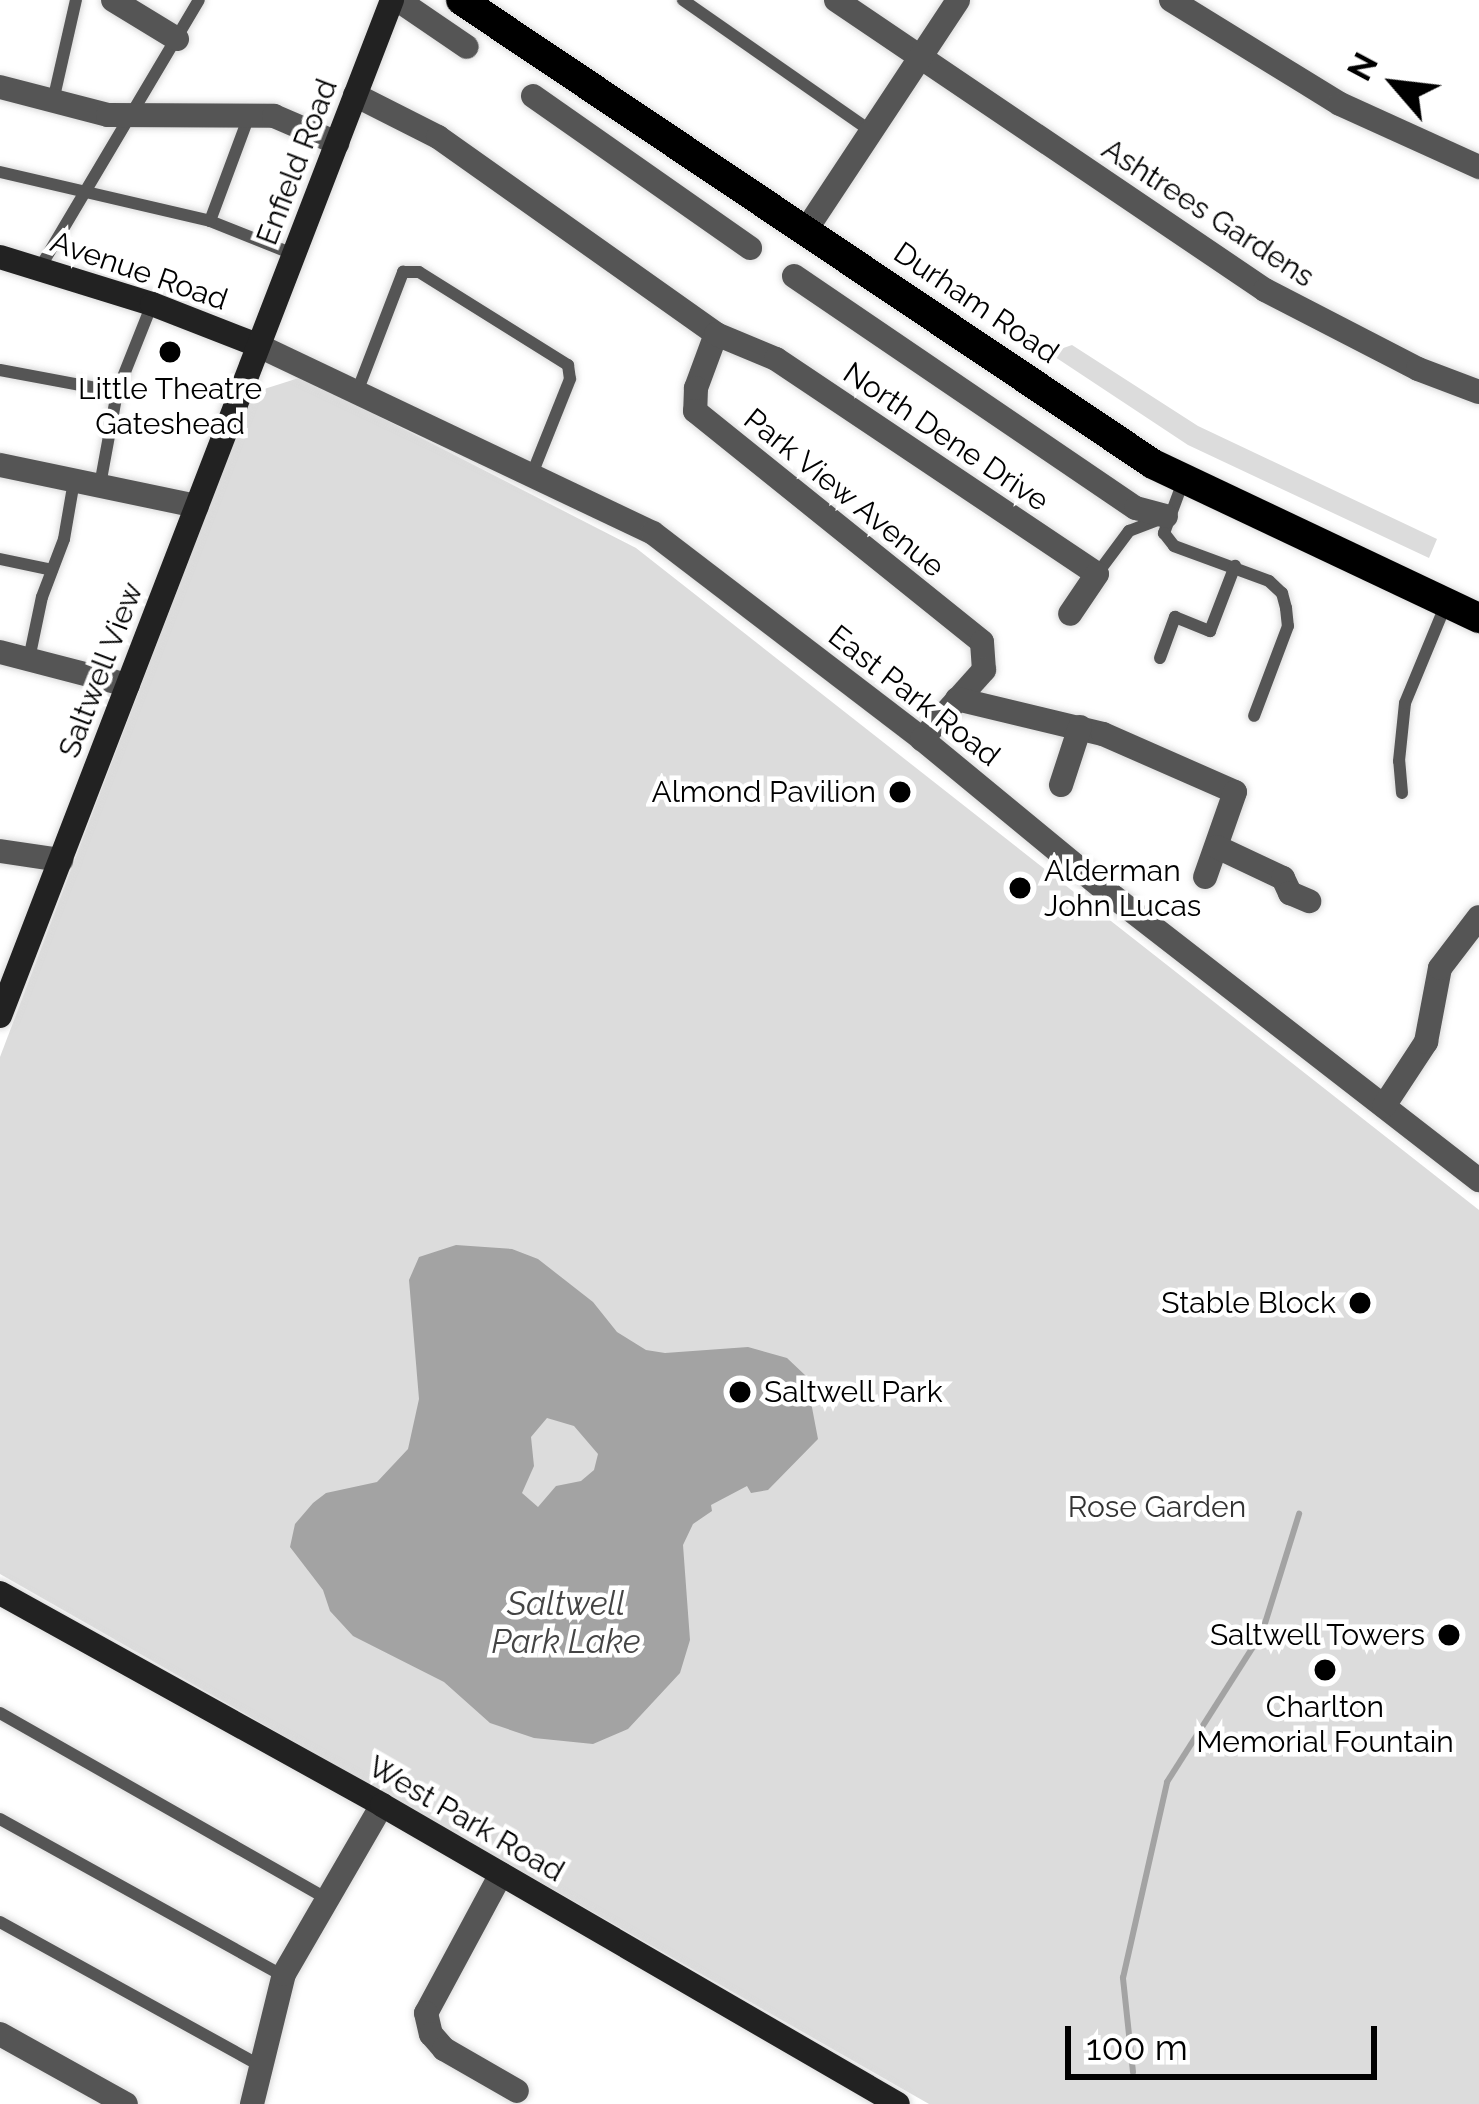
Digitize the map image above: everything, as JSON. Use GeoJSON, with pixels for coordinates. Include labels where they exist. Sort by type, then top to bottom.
{"type":"FeatureCollection","features":[{"type":"Feature","properties":{"kind":"main road","name":"Durham Road"},"geometry":{"type":"LineString","coordinates":[[461,0],[1153,464],[1479,618]]}},
{"type":"Feature","properties":{"kind":"street"},"geometry":{"type":"LineString","coordinates":[[113,0],[177,39]]}},
{"type":"Feature","properties":{"kind":"street"},"geometry":{"type":"LineString","coordinates":[[395,0],[467,47]]}},
{"type":"Feature","properties":{"kind":"street","name":"Enfield Road"},"geometry":{"type":"LineString","coordinates":[[257,345],[395,0]]}},
{"type":"Feature","properties":{"kind":"street","name":"Ashtrees Gardens"},"geometry":{"type":"LineString","coordinates":[[836,0],[1265,290],[1418,369],[1479,392]]}},
{"type":"Feature","properties":{"kind":"street"},"geometry":{"type":"LineString","coordinates":[[804,233],[958,0]]}},
{"type":"Feature","properties":{"kind":"street"},"geometry":{"type":"LineString","coordinates":[[1171,0],[1340,104],[1479,167]]}},
{"type":"Feature","properties":{"kind":"street"},"geometry":{"type":"LineString","coordinates":[[0,88],[132,116],[274,116],[337,142]]}},
{"type":"Feature","properties":{"kind":"street"},"geometry":{"type":"LineString","coordinates":[[355,95],[438,137],[716,334]]}},
{"type":"Feature","properties":{"kind":"street"},"geometry":{"type":"LineString","coordinates":[[533,96],[750,248]]}},
{"type":"Feature","properties":{"kind":"street","name":"Avenue Road"},"geometry":{"type":"LineString","coordinates":[[0,257],[152,304],[257,345]]}},
{"type":"Feature","properties":{"kind":"street"},"geometry":{"type":"LineString","coordinates":[[794,276],[1136,508],[1166,516]]}},
{"type":"Feature","properties":{"kind":"street","name":"North Dene Drive"},"geometry":{"type":"LineString","coordinates":[[716,334],[776,359],[1097,574]]}},
{"type":"Feature","properties":{"kind":"street","name":"Park View Avenue"},"geometry":{"type":"LineString","coordinates":[[716,334],[696,388],[695,411],[982,642],[984,670],[922,739]]}},
{"type":"Feature","properties":{"kind":"street","name":"East Park Road"},"geometry":{"type":"LineString","coordinates":[[257,345],[653,533],[922,739],[1114,897],[1479,1180]]}},
{"type":"Feature","properties":{"kind":"street","name":"Saltwell View"},"geometry":{"type":"LineString","coordinates":[[0,1016],[257,345]]}},
{"type":"Feature","properties":{"kind":"street"},"geometry":{"type":"LineString","coordinates":[[0,465],[196,506]]}},
{"type":"Feature","properties":{"kind":"street"},"geometry":{"type":"LineString","coordinates":[[1070,614],[1097,574]]}},
{"type":"Feature","properties":{"kind":"street"},"geometry":{"type":"LineString","coordinates":[[8,659],[128,685]]}},
{"type":"Feature","properties":{"kind":"street"},"geometry":{"type":"LineString","coordinates":[[957,700],[1080,728],[1235,792],[1205,877]]}},
{"type":"Feature","properties":{"kind":"street"},"geometry":{"type":"LineString","coordinates":[[1061,785],[1080,728]]}},
{"type":"Feature","properties":{"kind":"street"},"geometry":{"type":"LineString","coordinates":[[1217,848],[1283,878],[1290,893],[1309,901]]}},
{"type":"Feature","properties":{"kind":"street"},"geometry":{"type":"LineString","coordinates":[[0,851],[62,860]]}},
{"type":"Feature","properties":{"kind":"street"},"geometry":{"type":"LineString","coordinates":[[1384,1106],[1426,1042],[1440,968],[1479,917]]}},
{"type":"Feature","properties":{"kind":"street","name":"West Park Road"},"geometry":{"type":"LineString","coordinates":[[0,1594],[382,1805],[863,2093],[898,2104]]}},
{"type":"Feature","properties":{"kind":"street"},"geometry":{"type":"LineString","coordinates":[[252,2104],[284,1977],[382,1805]]}},
{"type":"Feature","properties":{"kind":"street"},"geometry":{"type":"LineString","coordinates":[[501,1874],[426,2013],[431,2033],[445,2049],[517,2091]]}},
{"type":"Feature","properties":{"kind":"street"},"geometry":{"type":"LineString","coordinates":[[0,2034],[126,2104]]}},
{"type":"Feature","properties":{"kind":"lane"},"geometry":{"type":"LineString","coordinates":[[53,101],[76,0]]}},
{"type":"Feature","properties":{"kind":"lane"},"geometry":{"type":"LineString","coordinates":[[41,266],[200,0]]}},
{"type":"Feature","properties":{"kind":"lane"},"geometry":{"type":"LineString","coordinates":[[682,0],[871,131]]}},
{"type":"Feature","properties":{"kind":"lane"},"geometry":{"type":"LineString","coordinates":[[210,221],[249,116]]}},
{"type":"Feature","properties":{"kind":"lane"},"geometry":{"type":"LineString","coordinates":[[0,172],[210,221],[293,254]]}},
{"type":"Feature","properties":{"kind":"lane"},"geometry":{"type":"LineString","coordinates":[[357,393],[404,272],[419,272],[568,365],[570,379],[532,476]]}},
{"type":"Feature","properties":{"kind":"lane"},"geometry":{"type":"LineString","coordinates":[[8,659],[52,571],[152,304]]}},
{"type":"Feature","properties":{"kind":"lane"},"geometry":{"type":"LineString","coordinates":[[0,370],[117,392]]}},
{"type":"Feature","properties":{"kind":"lane"},"geometry":{"type":"LineString","coordinates":[[1184,479],[1166,516],[1164,533],[1174,545],[1235,566],[1282,592],[1288,626],[1254,716]]}},
{"type":"Feature","properties":{"kind":"lane"},"geometry":{"type":"LineString","coordinates":[[1097,574],[1129,531],[1166,516]]}},
{"type":"Feature","properties":{"kind":"lane"},"geometry":{"type":"LineString","coordinates":[[0,559],[52,571]]}},
{"type":"Feature","properties":{"kind":"lane"},"geometry":{"type":"LineString","coordinates":[[1160,658],[1175,617],[1210,631],[1235,566]]}},
{"type":"Feature","properties":{"kind":"lane"},"geometry":{"type":"LineString","coordinates":[[1402,793],[1406,703],[1446,602]]}},
{"type":"Feature","properties":{"kind":"lane"},"geometry":{"type":"LineString","coordinates":[[0,1713],[328,1899]]}},
{"type":"Feature","properties":{"kind":"lane"},"geometry":{"type":"LineString","coordinates":[[0,1820],[284,1977]]}},
{"type":"Feature","properties":{"kind":"lane"},"geometry":{"type":"LineString","coordinates":[[0,1922],[261,2066]]}},
{"type":"Feature","properties":{"kind":"green space"},"geometry":{"type":"Polygon","coordinates":[[[1072,345],[1198,426],[1437,539],[1429,558],[1188,445],[1049,353],[1072,345]]]}},
{"type":"Feature","properties":{"kind":"green space","name":"Saltwell Park"},"geometry":{"type":"Polygon","coordinates":[[[302,377],[636,548],[1479,1210],[1479,2104],[929,2104],[0,1574],[0,1057],[252,393],[302,377]]]}},
{"type":"Feature","properties":{"kind":"water","name":"Saltwell Park Lake"},"geometry":{"type":"Polygon","coordinates":[[[456,1245],[512,1249],[538,1259],[593,1302],[617,1332],[646,1350],[748,1347],[787,1358],[806,1376],[818,1439],[768,1490],[751,1493],[747,1486],[711,1505],[712,1511],[693,1524],[683,1545],[690,1640],[680,1673],[628,1729],[593,1744],[534,1738],[490,1723],[444,1682],[353,1636],[330,1611],[323,1590],[290,1547],[295,1524],[313,1503],[326,1493],[377,1482],[408,1449],[419,1399],[409,1280],[419,1257],[456,1245]],[[547,1418],[531,1437],[534,1466],[522,1493],[538,1507],[556,1486],[581,1481],[594,1470],[598,1454],[574,1426],[547,1418]]]}},
{"type":"Feature","properties":{"kind":"waterway"},"geometry":{"type":"LineString","coordinates":[[1133,2072],[1123,1978],[1167,1782],[1262,1633],[1299,1514]]}},
{"type":"Feature","properties":{"kind":"place","name":"Little Theatre Gateshead"},"geometry":{"type":"Point","coordinates":[170,352]}},
{"type":"Feature","properties":{"kind":"place","name":"Almond Pavilion"},"geometry":{"type":"Point","coordinates":[900,792]}},
{"type":"Feature","properties":{"kind":"place","name":"Alderman John Lucas"},"geometry":{"type":"Point","coordinates":[1020,888]}},
{"type":"Feature","properties":{"kind":"place","name":"Stable Block"},"geometry":{"type":"Point","coordinates":[1360,1303]}},
{"type":"Feature","properties":{"kind":"place","name":"Saltwell Park"},"geometry":{"type":"Point","coordinates":[740,1392]}},
{"type":"Feature","properties":{"kind":"place","name":"Saltwell Towers"},"geometry":{"type":"Point","coordinates":[1449,1635]}},
{"type":"Feature","properties":{"kind":"place","name":"Charlton Memorial Fountain"},"geometry":{"type":"Point","coordinates":[1325,1670]}},
{"type":"Feature","properties":{"kind":"park label","name":"Rose Garden"},"geometry":{"type":"Point","coordinates":[1157,1507]}}]}
